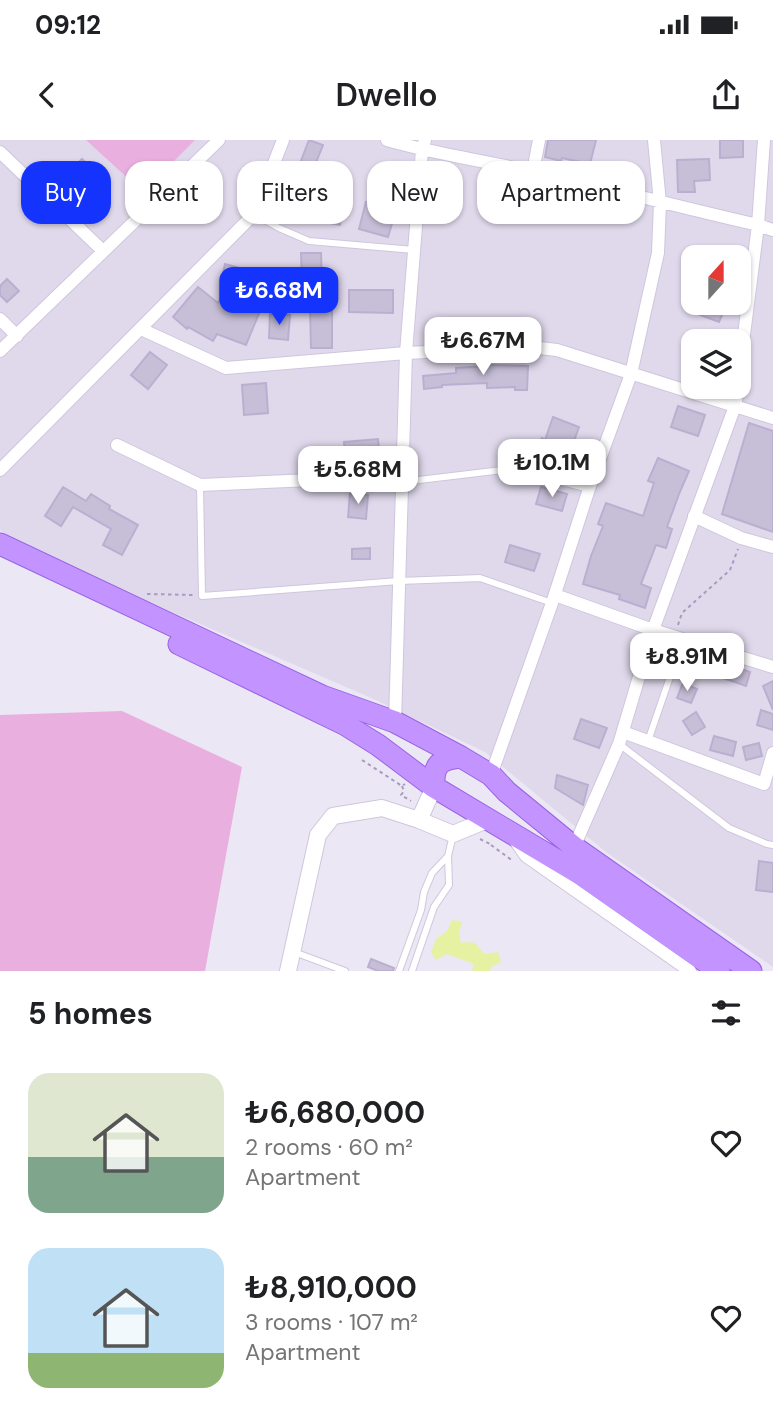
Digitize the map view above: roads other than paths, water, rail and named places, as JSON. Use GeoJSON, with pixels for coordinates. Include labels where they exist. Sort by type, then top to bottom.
{"type":"FeatureCollection","features":[{"type":"Feature","properties":{"kind":"main road"},"geometry":{"type":"LineString","coordinates":[[0,544],[10,556],[346,725],[434,787],[580,874],[719,971]]}},
{"type":"Feature","properties":{"kind":"main road"},"geometry":{"type":"LineString","coordinates":[[10,556],[322,696],[395,722],[461,757],[491,775],[507,792],[574,847],[751,971]]}},
{"type":"Feature","properties":{"kind":"main road"},"geometry":{"type":"LineString","coordinates":[[434,787],[433,775],[438,765],[445,759],[461,757]]}},
{"type":"Feature","properties":{"kind":"main road"},"geometry":{"type":"LineString","coordinates":[[487,820],[499,808],[507,792]]}},
{"type":"Feature","properties":{"kind":"street"},"geometry":{"type":"LineString","coordinates":[[0,351],[219,140]]}},
{"type":"Feature","properties":{"kind":"street"},"geometry":{"type":"LineString","coordinates":[[275,161],[283,140]]}},
{"type":"Feature","properties":{"kind":"street"},"geometry":{"type":"LineString","coordinates":[[387,140],[424,145],[491,161]]}},
{"type":"Feature","properties":{"kind":"street"},"geometry":{"type":"LineString","coordinates":[[535,161],[539,140]]}},
{"type":"Feature","properties":{"kind":"street"},"geometry":{"type":"LineString","coordinates":[[491,775],[631,374],[658,253],[660,203],[654,140]]}},
{"type":"Feature","properties":{"kind":"street"},"geometry":{"type":"LineString","coordinates":[[745,329],[758,225],[764,140]]}},
{"type":"Feature","properties":{"kind":"street"},"geometry":{"type":"LineString","coordinates":[[395,722],[406,354],[424,145]]}},
{"type":"Feature","properties":{"kind":"street"},"geometry":{"type":"LineString","coordinates":[[0,152],[103,251]]}},
{"type":"Feature","properties":{"kind":"street"},"geometry":{"type":"LineString","coordinates":[[645,199],[773,230]]}},
{"type":"Feature","properties":{"kind":"street"},"geometry":{"type":"LineString","coordinates":[[0,470],[244,224]]}},
{"type":"Feature","properties":{"kind":"street"},"geometry":{"type":"LineString","coordinates":[[0,319],[17,336]]}},
{"type":"Feature","properties":{"kind":"street"},"geometry":{"type":"LineString","coordinates":[[141,329],[226,368],[531,347],[558,350],[773,418]]}},
{"type":"Feature","properties":{"kind":"street"},"geometry":{"type":"LineString","coordinates":[[574,847],[621,738],[653,630],[737,399]]}},
{"type":"Feature","properties":{"kind":"street"},"geometry":{"type":"LineString","coordinates":[[117,445],[200,485],[402,479]]}},
{"type":"Feature","properties":{"kind":"street"},"geometry":{"type":"LineString","coordinates":[[694,516],[741,538],[773,547]]}},
{"type":"Feature","properties":{"kind":"street"},"geometry":{"type":"LineString","coordinates":[[0,537],[10,556]]}},
{"type":"Feature","properties":{"kind":"street"},"geometry":{"type":"LineString","coordinates":[[554,599],[773,667]]}},
{"type":"Feature","properties":{"kind":"street"},"geometry":{"type":"LineString","coordinates":[[621,738],[648,741],[764,783],[773,753]]}},
{"type":"Feature","properties":{"kind":"street"},"geometry":{"type":"LineString","coordinates":[[419,820],[434,787]]}},
{"type":"Feature","properties":{"kind":"street"},"geometry":{"type":"LineString","coordinates":[[288,971],[318,835],[333,816],[382,808],[453,834],[487,820]]}},
{"type":"Feature","properties":{"kind":"street"},"geometry":{"type":"LineString","coordinates":[[510,833],[526,856],[690,971]]}},
{"type":"Feature","properties":{"kind":"lane"},"geometry":{"type":"LineString","coordinates":[[272,224],[309,241],[414,250]]}},
{"type":"Feature","properties":{"kind":"lane"},"geometry":{"type":"LineString","coordinates":[[402,479],[511,469],[589,489]]}},
{"type":"Feature","properties":{"kind":"lane"},"geometry":{"type":"LineString","coordinates":[[200,485],[202,596],[398,581],[480,578],[554,599]]}},
{"type":"Feature","properties":{"kind":"lane"},"geometry":{"type":"LineString","coordinates":[[648,741],[678,637]]}},
{"type":"Feature","properties":{"kind":"lane"},"geometry":{"type":"LineString","coordinates":[[621,738],[729,828],[773,845]]}},
{"type":"Feature","properties":{"kind":"lane"},"geometry":{"type":"LineString","coordinates":[[412,971],[434,907],[449,885],[448,856],[453,834]]}},
{"type":"Feature","properties":{"kind":"lane"},"geometry":{"type":"LineString","coordinates":[[399,971],[432,873],[448,856]]}},
{"type":"Feature","properties":{"kind":"lane"},"geometry":{"type":"LineString","coordinates":[[292,951],[345,971]]}}]}
